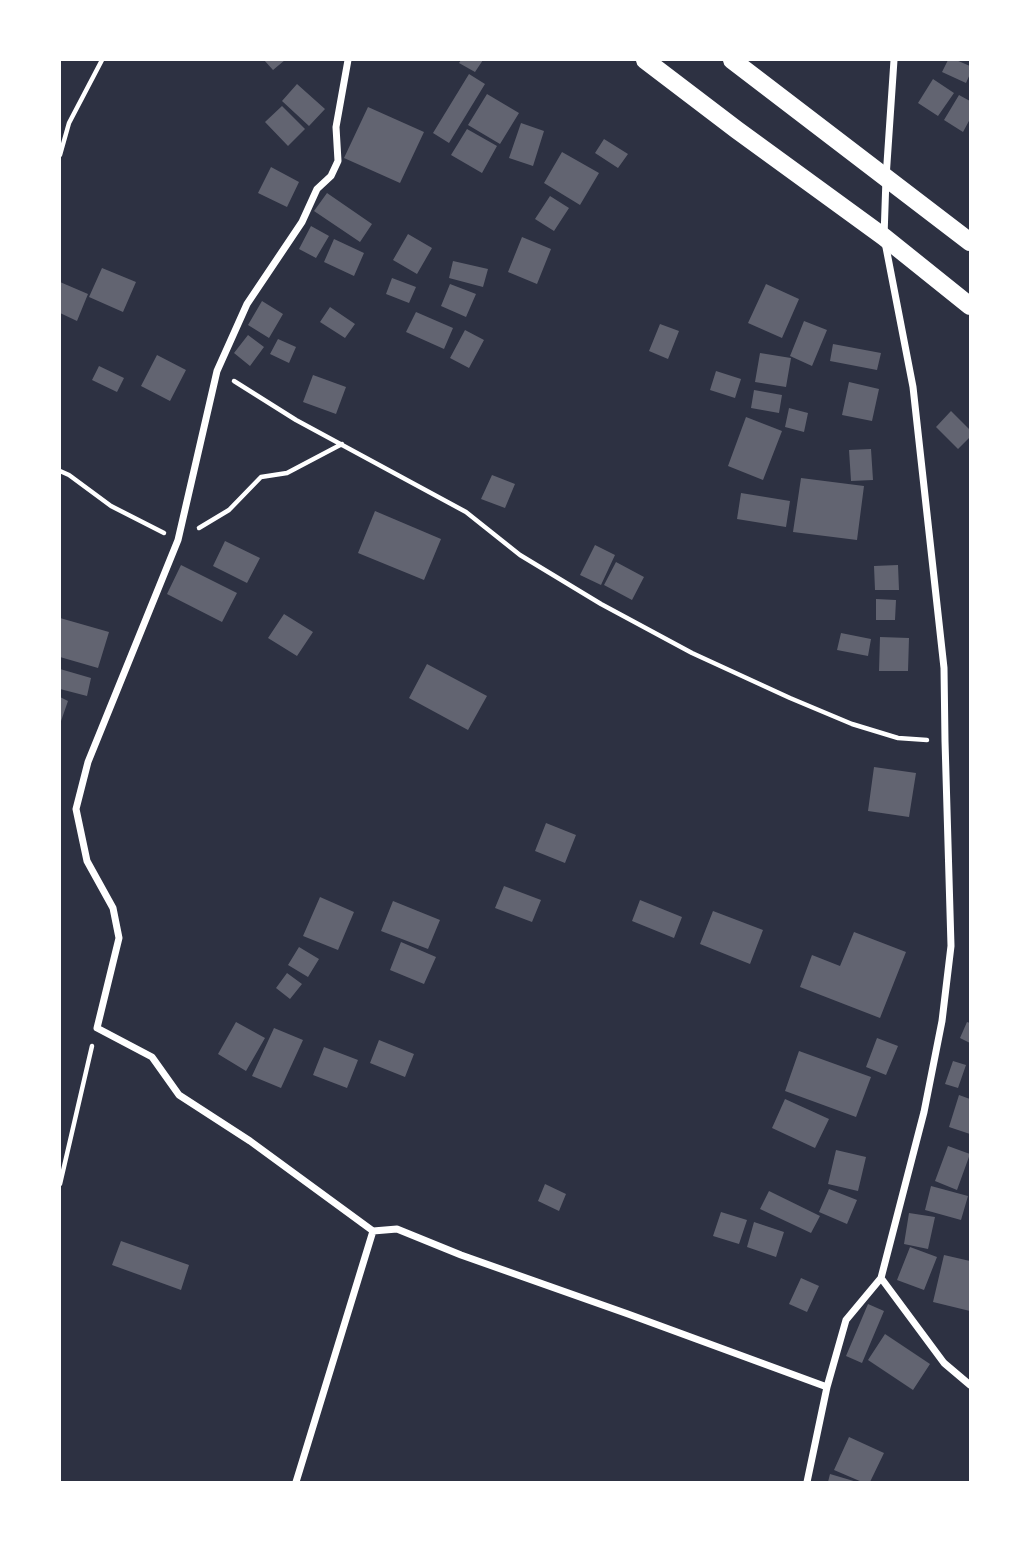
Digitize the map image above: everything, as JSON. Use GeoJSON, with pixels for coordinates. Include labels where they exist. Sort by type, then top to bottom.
{"type":"FeatureCollection","features":[{"type":"Feature","properties":{"kind":"main road"},"geometry":{"type":"LineString","coordinates":[[645,60],[884,237],[971,306]]}},
{"type":"Feature","properties":{"kind":"main road"},"geometry":{"type":"LineString","coordinates":[[732,60],[971,242]]}},
{"type":"Feature","properties":{"kind":"street"},"geometry":{"type":"LineString","coordinates":[[348,60],[336,127],[338,161],[331,176],[317,189],[302,222],[247,304],[217,371],[178,540],[88,762],[76,809],[87,861],[113,908],[119,938],[97,1028],[152,1058],[179,1095],[250,1141],[373,1231],[397,1229],[461,1255],[827,1387]]}},
{"type":"Feature","properties":{"kind":"street"},"geometry":{"type":"LineString","coordinates":[[807,1482],[827,1387],[846,1320],[881,1278],[924,1112],[942,1021],[951,946],[944,668],[913,387],[884,237],[894,60]]}},
{"type":"Feature","properties":{"kind":"street"},"geometry":{"type":"LineString","coordinates":[[296,1482],[373,1231]]}},
{"type":"Feature","properties":{"kind":"street"},"geometry":{"type":"LineString","coordinates":[[881,1278],[944,1363],[971,1385]]}},
{"type":"Feature","properties":{"kind":"path"},"geometry":{"type":"LineString","coordinates":[[60,155],[69,123],[102,60]]}},
{"type":"Feature","properties":{"kind":"path"},"geometry":{"type":"LineString","coordinates":[[217,371],[296,420],[466,512],[520,555],[601,604],[692,653],[852,724],[898,738],[945,741]]}},
{"type":"Feature","properties":{"kind":"path"},"geometry":{"type":"LineString","coordinates":[[60,471],[111,506],[178,540],[229,510],[261,477],[288,473],[342,444]]}},
{"type":"Feature","properties":{"kind":"path"},"geometry":{"type":"LineString","coordinates":[[60,1184],[97,1028]]}},
{"type":"Feature","properties":{"kind":"building"},"geometry":{"type":"Polygon","coordinates":[[[264,60],[285,60],[273,70],[264,60]]]}},
{"type":"Feature","properties":{"kind":"building"},"geometry":{"type":"Polygon","coordinates":[[[461,60],[483,60],[475,72],[459,63],[461,60]]]}},
{"type":"Feature","properties":{"kind":"building"},"geometry":{"type":"Polygon","coordinates":[[[948,60],[956,60],[970,66],[966,83],[942,72],[948,60]]]}},
{"type":"Feature","properties":{"kind":"building"},"geometry":{"type":"Polygon","coordinates":[[[469,74],[485,84],[449,143],[433,133],[469,74]]]}},
{"type":"Feature","properties":{"kind":"building"},"geometry":{"type":"Polygon","coordinates":[[[933,79],[954,93],[938,116],[918,103],[933,79]]]}},
{"type":"Feature","properties":{"kind":"building"},"geometry":{"type":"Polygon","coordinates":[[[297,84],[325,109],[309,126],[282,101],[297,84]]]}},
{"type":"Feature","properties":{"kind":"building"},"geometry":{"type":"Polygon","coordinates":[[[487,94],[519,113],[500,144],[468,125],[487,94]]]}},
{"type":"Feature","properties":{"kind":"building"},"geometry":{"type":"Polygon","coordinates":[[[959,95],[970,101],[970,119],[963,132],[944,120],[959,95]]]}},
{"type":"Feature","properties":{"kind":"building"},"geometry":{"type":"Polygon","coordinates":[[[282,106],[305,129],[288,146],[265,122],[282,106]]]}},
{"type":"Feature","properties":{"kind":"building"},"geometry":{"type":"Polygon","coordinates":[[[368,107],[424,132],[400,183],[344,158],[368,107]]]}},
{"type":"Feature","properties":{"kind":"building"},"geometry":{"type":"Polygon","coordinates":[[[521,123],[544,131],[533,166],[509,158],[521,123]]]}},
{"type":"Feature","properties":{"kind":"building"},"geometry":{"type":"Polygon","coordinates":[[[467,129],[497,146],[482,173],[451,155],[467,129]]]}},
{"type":"Feature","properties":{"kind":"building"},"geometry":{"type":"Polygon","coordinates":[[[604,139],[628,154],[618,168],[595,153],[604,139]]]}},
{"type":"Feature","properties":{"kind":"building"},"geometry":{"type":"Polygon","coordinates":[[[562,152],[599,173],[580,205],[544,183],[562,152]]]}},
{"type":"Feature","properties":{"kind":"building"},"geometry":{"type":"Polygon","coordinates":[[[271,167],[299,182],[287,207],[258,193],[271,167]]]}},
{"type":"Feature","properties":{"kind":"building"},"geometry":{"type":"Polygon","coordinates":[[[327,193],[372,224],[360,242],[314,211],[327,193]]]}},
{"type":"Feature","properties":{"kind":"building"},"geometry":{"type":"Polygon","coordinates":[[[550,196],[569,208],[554,231],[535,219],[550,196]]]}},
{"type":"Feature","properties":{"kind":"building"},"geometry":{"type":"Polygon","coordinates":[[[311,226],[329,236],[316,258],[299,249],[311,226]]]}},
{"type":"Feature","properties":{"kind":"building"},"geometry":{"type":"Polygon","coordinates":[[[408,234],[432,248],[417,274],[393,260],[408,234]]]}},
{"type":"Feature","properties":{"kind":"building"},"geometry":{"type":"Polygon","coordinates":[[[522,237],[551,249],[537,284],[508,272],[522,237]]]}},
{"type":"Feature","properties":{"kind":"building"},"geometry":{"type":"Polygon","coordinates":[[[334,239],[364,253],[354,276],[324,262],[334,239]]]}},
{"type":"Feature","properties":{"kind":"building"},"geometry":{"type":"Polygon","coordinates":[[[453,261],[488,269],[483,287],[449,278],[453,261]]]}},
{"type":"Feature","properties":{"kind":"building"},"geometry":{"type":"Polygon","coordinates":[[[102,268],[136,282],[123,312],[89,297],[102,268]]]}},
{"type":"Feature","properties":{"kind":"building"},"geometry":{"type":"Polygon","coordinates":[[[392,278],[416,287],[409,303],[386,294],[392,278]]]}},
{"type":"Feature","properties":{"kind":"building"},"geometry":{"type":"Polygon","coordinates":[[[60,282],[88,294],[77,321],[60,313],[60,282]]]}},
{"type":"Feature","properties":{"kind":"building"},"geometry":{"type":"Polygon","coordinates":[[[450,284],[476,294],[466,317],[441,306],[450,284]]]}},
{"type":"Feature","properties":{"kind":"building"},"geometry":{"type":"Polygon","coordinates":[[[766,284],[799,299],[782,338],[748,323],[766,284]]]}},
{"type":"Feature","properties":{"kind":"building"},"geometry":{"type":"Polygon","coordinates":[[[262,301],[283,314],[269,338],[248,325],[262,301]]]}},
{"type":"Feature","properties":{"kind":"building"},"geometry":{"type":"Polygon","coordinates":[[[330,307],[355,324],[345,338],[320,322],[330,307]]]}},
{"type":"Feature","properties":{"kind":"building"},"geometry":{"type":"Polygon","coordinates":[[[416,312],[453,328],[444,349],[406,332],[416,312]]]}},
{"type":"Feature","properties":{"kind":"building"},"geometry":{"type":"Polygon","coordinates":[[[804,321],[827,330],[812,366],[790,356],[804,321]]]}},
{"type":"Feature","properties":{"kind":"building"},"geometry":{"type":"Polygon","coordinates":[[[660,324],[679,331],[668,359],[649,351],[660,324]]]}},
{"type":"Feature","properties":{"kind":"building"},"geometry":{"type":"Polygon","coordinates":[[[465,330],[484,340],[469,368],[450,358],[465,330]]]}},
{"type":"Feature","properties":{"kind":"building"},"geometry":{"type":"Polygon","coordinates":[[[248,335],[264,347],[250,366],[234,353],[248,335]]]}},
{"type":"Feature","properties":{"kind":"building"},"geometry":{"type":"Polygon","coordinates":[[[278,339],[296,347],[289,363],[270,354],[278,339]]]}},
{"type":"Feature","properties":{"kind":"building"},"geometry":{"type":"Polygon","coordinates":[[[833,344],[881,353],[877,370],[830,361],[833,344]]]}},
{"type":"Feature","properties":{"kind":"building"},"geometry":{"type":"Polygon","coordinates":[[[760,353],[791,358],[786,387],[755,382],[760,353]]]}},
{"type":"Feature","properties":{"kind":"building"},"geometry":{"type":"Polygon","coordinates":[[[157,355],[186,370],[170,401],[141,386],[157,355]]]}},
{"type":"Feature","properties":{"kind":"building"},"geometry":{"type":"Polygon","coordinates":[[[99,366],[124,378],[117,392],[92,380],[99,366]]]}},
{"type":"Feature","properties":{"kind":"building"},"geometry":{"type":"Polygon","coordinates":[[[716,371],[741,379],[735,398],[710,390],[716,371]]]}},
{"type":"Feature","properties":{"kind":"building"},"geometry":{"type":"Polygon","coordinates":[[[313,375],[346,387],[336,414],[303,402],[313,375]]]}},
{"type":"Feature","properties":{"kind":"building"},"geometry":{"type":"Polygon","coordinates":[[[849,382],[879,389],[872,421],[842,415],[849,382]]]}},
{"type":"Feature","properties":{"kind":"building"},"geometry":{"type":"Polygon","coordinates":[[[754,390],[782,395],[779,413],[751,408],[754,390]]]}},
{"type":"Feature","properties":{"kind":"building"},"geometry":{"type":"Polygon","coordinates":[[[789,408],[808,413],[804,432],[785,427],[789,408]]]}},
{"type":"Feature","properties":{"kind":"building"},"geometry":{"type":"Polygon","coordinates":[[[951,411],[970,430],[970,437],[958,449],[936,427],[951,411]]]}},
{"type":"Feature","properties":{"kind":"building"},"geometry":{"type":"Polygon","coordinates":[[[746,417],[782,431],[763,480],[728,466],[746,417]]]}},
{"type":"Feature","properties":{"kind":"building"},"geometry":{"type":"Polygon","coordinates":[[[871,449],[873,480],[851,481],[849,450],[871,449]]]}},
{"type":"Feature","properties":{"kind":"building"},"geometry":{"type":"Polygon","coordinates":[[[492,475],[515,484],[505,508],[481,499],[492,475]]]}},
{"type":"Feature","properties":{"kind":"building"},"geometry":{"type":"Polygon","coordinates":[[[801,478],[864,486],[857,540],[793,532],[801,478]]]}},
{"type":"Feature","properties":{"kind":"building"},"geometry":{"type":"Polygon","coordinates":[[[741,493],[790,501],[786,527],[737,519],[741,493]]]}},
{"type":"Feature","properties":{"kind":"building"},"geometry":{"type":"Polygon","coordinates":[[[375,511],[441,539],[424,580],[358,553],[375,511]]]}},
{"type":"Feature","properties":{"kind":"building"},"geometry":{"type":"Polygon","coordinates":[[[225,541],[260,558],[247,583],[213,566],[225,541]]]}},
{"type":"Feature","properties":{"kind":"building"},"geometry":{"type":"Polygon","coordinates":[[[595,545],[615,555],[601,585],[580,575],[595,545]]]}},
{"type":"Feature","properties":{"kind":"building"},"geometry":{"type":"Polygon","coordinates":[[[616,562],[644,577],[632,600],[604,585],[616,562]]]}},
{"type":"Feature","properties":{"kind":"building"},"geometry":{"type":"Polygon","coordinates":[[[181,565],[237,593],[222,622],[167,594],[181,565]]]}},
{"type":"Feature","properties":{"kind":"building"},"geometry":{"type":"Polygon","coordinates":[[[898,565],[899,590],[875,590],[874,566],[898,565]]]}},
{"type":"Feature","properties":{"kind":"building"},"geometry":{"type":"Polygon","coordinates":[[[876,599],[896,600],[895,620],[876,620],[876,599]]]}},
{"type":"Feature","properties":{"kind":"building"},"geometry":{"type":"Polygon","coordinates":[[[284,614],[313,632],[297,656],[268,638],[284,614]]]}},
{"type":"Feature","properties":{"kind":"building"},"geometry":{"type":"Polygon","coordinates":[[[60,618],[109,632],[98,668],[60,657],[60,618]]]}},
{"type":"Feature","properties":{"kind":"building"},"geometry":{"type":"Polygon","coordinates":[[[841,633],[871,639],[868,656],[837,650],[841,633]]]}},
{"type":"Feature","properties":{"kind":"building"},"geometry":{"type":"Polygon","coordinates":[[[880,637],[909,638],[908,671],[879,671],[880,637]]]}},
{"type":"Feature","properties":{"kind":"building"},"geometry":{"type":"Polygon","coordinates":[[[427,664],[487,696],[468,730],[409,698],[427,664]]]}},
{"type":"Feature","properties":{"kind":"building"},"geometry":{"type":"Polygon","coordinates":[[[60,669],[91,678],[87,696],[60,689],[60,669]]]}},
{"type":"Feature","properties":{"kind":"building"},"geometry":{"type":"Polygon","coordinates":[[[60,697],[68,701],[60,724],[60,697]]]}},
{"type":"Feature","properties":{"kind":"building"},"geometry":{"type":"Polygon","coordinates":[[[874,767],[916,773],[909,817],[868,811],[874,767]]]}},
{"type":"Feature","properties":{"kind":"building"},"geometry":{"type":"Polygon","coordinates":[[[546,823],[576,835],[565,863],[535,851],[546,823]]]}},
{"type":"Feature","properties":{"kind":"building"},"geometry":{"type":"Polygon","coordinates":[[[504,886],[541,900],[532,922],[495,908],[504,886]]]}},
{"type":"Feature","properties":{"kind":"building"},"geometry":{"type":"Polygon","coordinates":[[[320,897],[354,912],[338,950],[303,936],[320,897]]]}},
{"type":"Feature","properties":{"kind":"building"},"geometry":{"type":"Polygon","coordinates":[[[640,900],[682,917],[674,938],[632,921],[640,900]]]}},
{"type":"Feature","properties":{"kind":"building"},"geometry":{"type":"Polygon","coordinates":[[[393,901],[440,920],[428,949],[381,931],[393,901]]]}},
{"type":"Feature","properties":{"kind":"building"},"geometry":{"type":"Polygon","coordinates":[[[713,911],[763,930],[750,964],[700,944],[713,911]]]}},
{"type":"Feature","properties":{"kind":"building"},"geometry":{"type":"Polygon","coordinates":[[[854,932],[906,952],[880,1018],[800,987],[812,955],[840,966],[854,932]]]}},
{"type":"Feature","properties":{"kind":"building"},"geometry":{"type":"Polygon","coordinates":[[[401,942],[436,957],[424,984],[390,970],[401,942]]]}},
{"type":"Feature","properties":{"kind":"building"},"geometry":{"type":"Polygon","coordinates":[[[299,947],[319,959],[308,977],[288,965],[299,947]]]}},
{"type":"Feature","properties":{"kind":"building"},"geometry":{"type":"Polygon","coordinates":[[[287,973],[302,984],[290,999],[276,988],[287,973]]]}},
{"type":"Feature","properties":{"kind":"building"},"geometry":{"type":"Polygon","coordinates":[[[236,1022],[265,1038],[246,1071],[218,1054],[236,1022]]]}},
{"type":"Feature","properties":{"kind":"building"},"geometry":{"type":"Polygon","coordinates":[[[967,1022],[970,1023],[970,1043],[960,1038],[967,1022]]]}},
{"type":"Feature","properties":{"kind":"building"},"geometry":{"type":"Polygon","coordinates":[[[274,1028],[303,1040],[281,1088],[252,1076],[274,1028]]]}},
{"type":"Feature","properties":{"kind":"building"},"geometry":{"type":"Polygon","coordinates":[[[877,1038],[898,1046],[886,1075],[866,1067],[877,1038]]]}},
{"type":"Feature","properties":{"kind":"building"},"geometry":{"type":"Polygon","coordinates":[[[379,1040],[414,1054],[405,1077],[370,1063],[379,1040]]]}},
{"type":"Feature","properties":{"kind":"building"},"geometry":{"type":"Polygon","coordinates":[[[324,1047],[358,1060],[347,1088],[313,1075],[324,1047]]]}},
{"type":"Feature","properties":{"kind":"building"},"geometry":{"type":"Polygon","coordinates":[[[799,1051],[871,1077],[856,1117],[785,1091],[799,1051]]]}},
{"type":"Feature","properties":{"kind":"building"},"geometry":{"type":"Polygon","coordinates":[[[953,1061],[966,1065],[958,1088],[945,1084],[953,1061]]]}},
{"type":"Feature","properties":{"kind":"building"},"geometry":{"type":"Polygon","coordinates":[[[959,1095],[970,1099],[970,1134],[949,1127],[959,1095]]]}},
{"type":"Feature","properties":{"kind":"building"},"geometry":{"type":"Polygon","coordinates":[[[785,1099],[829,1119],[815,1148],[772,1128],[785,1099]]]}},
{"type":"Feature","properties":{"kind":"building"},"geometry":{"type":"Polygon","coordinates":[[[948,1146],[970,1154],[957,1190],[935,1181],[948,1146]]]}},
{"type":"Feature","properties":{"kind":"building"},"geometry":{"type":"Polygon","coordinates":[[[836,1150],[866,1157],[858,1191],[828,1184],[836,1150]]]}},
{"type":"Feature","properties":{"kind":"building"},"geometry":{"type":"Polygon","coordinates":[[[545,1184],[566,1194],[559,1211],[538,1201],[545,1184]]]}},
{"type":"Feature","properties":{"kind":"building"},"geometry":{"type":"Polygon","coordinates":[[[931,1186],[968,1196],[961,1220],[925,1210],[931,1186]]]}},
{"type":"Feature","properties":{"kind":"building"},"geometry":{"type":"Polygon","coordinates":[[[829,1189],[857,1200],[847,1224],[819,1212],[829,1189]]]}},
{"type":"Feature","properties":{"kind":"building"},"geometry":{"type":"Polygon","coordinates":[[[769,1191],[820,1216],[811,1233],[760,1209],[769,1191]]]}},
{"type":"Feature","properties":{"kind":"building"},"geometry":{"type":"Polygon","coordinates":[[[721,1212],[747,1220],[739,1244],[713,1236],[721,1212]]]}},
{"type":"Feature","properties":{"kind":"building"},"geometry":{"type":"Polygon","coordinates":[[[909,1213],[935,1217],[928,1249],[904,1244],[909,1213]]]}},
{"type":"Feature","properties":{"kind":"building"},"geometry":{"type":"Polygon","coordinates":[[[754,1222],[784,1232],[776,1257],[747,1247],[754,1222]]]}},
{"type":"Feature","properties":{"kind":"building"},"geometry":{"type":"Polygon","coordinates":[[[121,1241],[189,1265],[181,1290],[112,1265],[121,1241]]]}},
{"type":"Feature","properties":{"kind":"building"},"geometry":{"type":"Polygon","coordinates":[[[910,1247],[937,1257],[924,1290],[897,1280],[910,1247]]]}},
{"type":"Feature","properties":{"kind":"building"},"geometry":{"type":"Polygon","coordinates":[[[944,1255],[970,1261],[970,1311],[933,1302],[944,1255]]]}},
{"type":"Feature","properties":{"kind":"building"},"geometry":{"type":"Polygon","coordinates":[[[801,1278],[819,1286],[807,1312],[789,1304],[801,1278]]]}},
{"type":"Feature","properties":{"kind":"building"},"geometry":{"type":"Polygon","coordinates":[[[868,1304],[884,1311],[862,1363],[846,1356],[868,1304]]]}},
{"type":"Feature","properties":{"kind":"building"},"geometry":{"type":"Polygon","coordinates":[[[885,1334],[930,1364],[913,1390],[868,1360],[885,1334]]]}},
{"type":"Feature","properties":{"kind":"building"},"geometry":{"type":"Polygon","coordinates":[[[849,1437],[884,1453],[870,1482],[862,1482],[834,1470],[849,1437]]]}},
{"type":"Feature","properties":{"kind":"building"},"geometry":{"type":"Polygon","coordinates":[[[830,1474],[857,1482],[828,1482],[830,1474]]]}}]}
